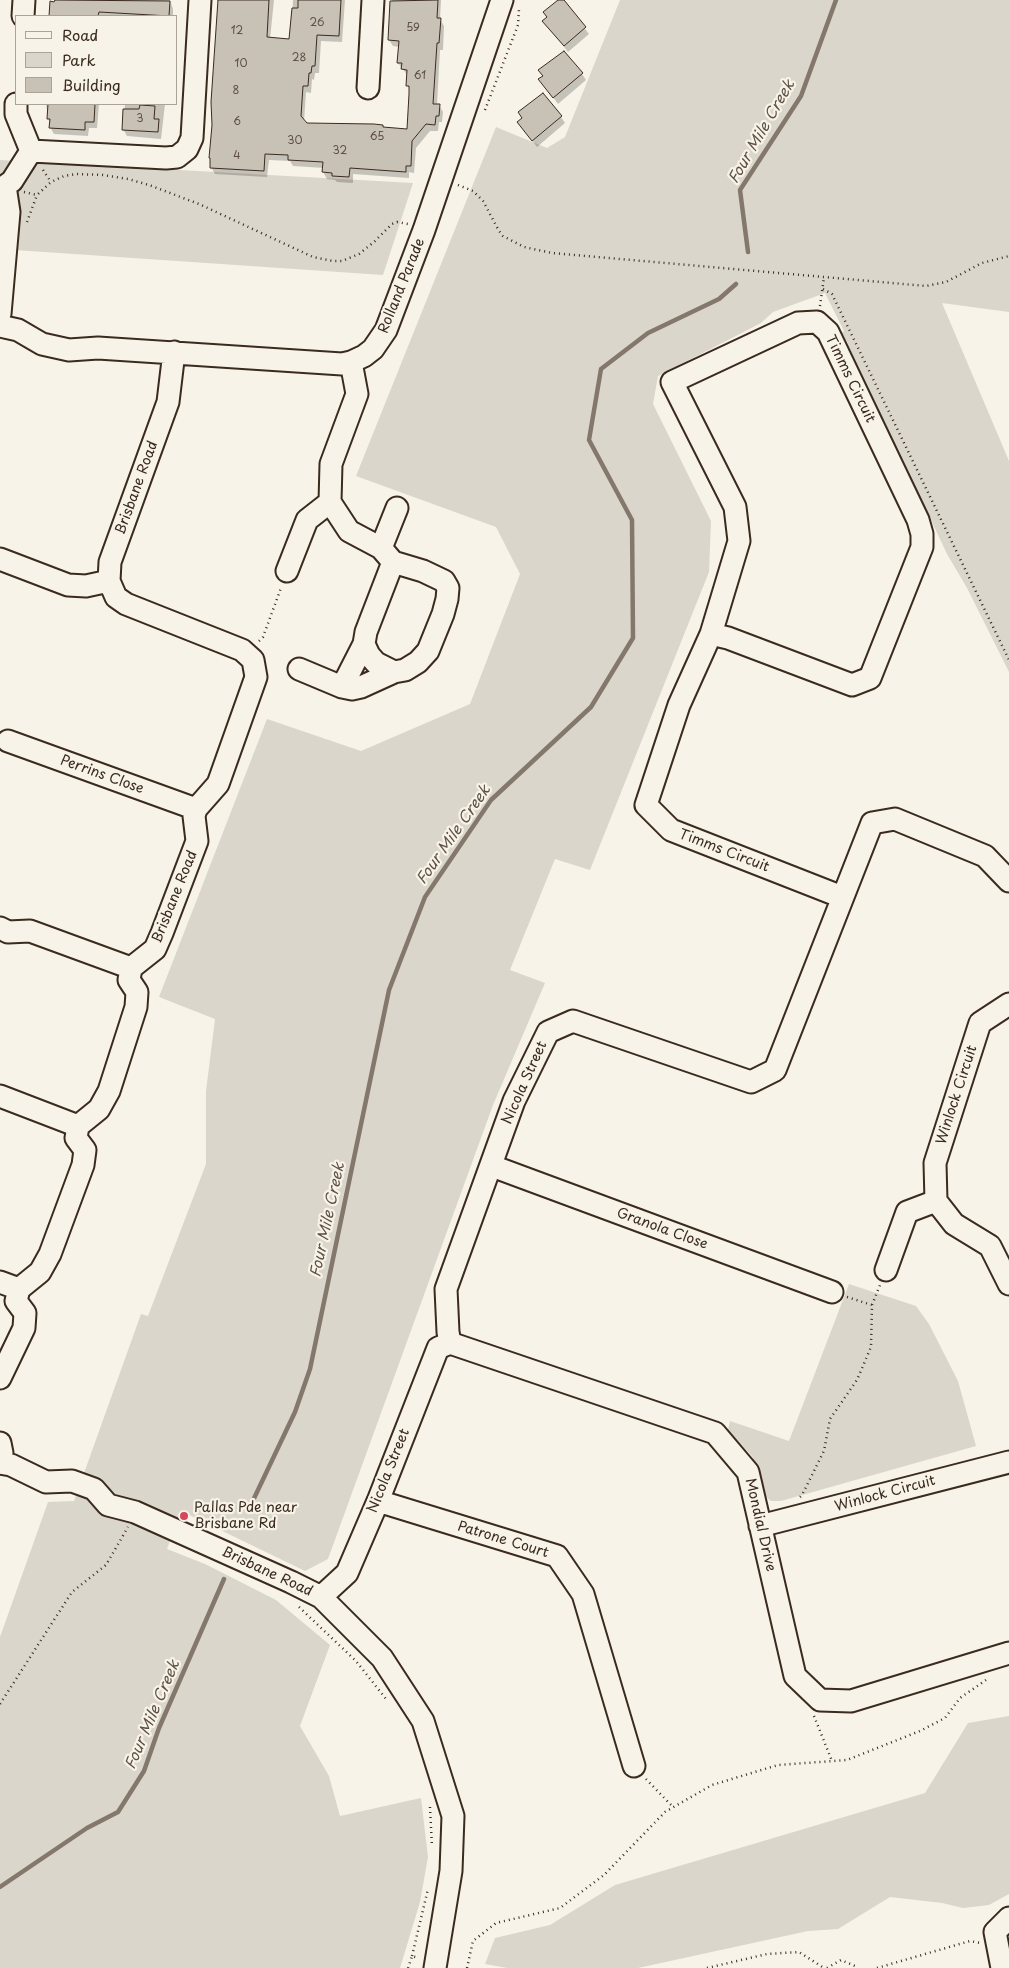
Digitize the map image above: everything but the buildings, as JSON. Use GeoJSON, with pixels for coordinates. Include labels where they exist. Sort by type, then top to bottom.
{"type":"FeatureCollection","features":[{"type":"Feature","properties":{"kind":"street"},"geometry":{"type":"LineString","coordinates":[[23,15],[24,0]]}},
{"type":"Feature","properties":{"kind":"street"},"geometry":{"type":"LineString","coordinates":[[31,151],[166,158],[177,157],[187,149],[192,138],[200,0]]}},
{"type":"Feature","properties":{"kind":"street"},"geometry":{"type":"LineString","coordinates":[[368,88],[373,0]]}},
{"type":"Feature","properties":{"kind":"street","name":"Rolland Parade"},"geometry":{"type":"LineString","coordinates":[[351,362],[364,356],[380,341],[511,4]]}},
{"type":"Feature","properties":{"kind":"street"},"geometry":{"type":"LineString","coordinates":[[16,105],[16,114],[31,151]]}},
{"type":"Feature","properties":{"kind":"street"},"geometry":{"type":"LineString","coordinates":[[0,314],[9,212],[5,186],[12,181],[31,151]]}},
{"type":"Feature","properties":{"kind":"street","name":"Timms Circuit"},"geometry":{"type":"LineString","coordinates":[[711,634],[728,638],[852,685],[861,682],[870,678],[922,547],[922,534],[918,520],[828,332],[816,322],[798,323],[672,382],[735,507],[739,541],[711,634],[679,705],[646,805],[671,830],[842,897]]}},
{"type":"Feature","properties":{"kind":"street"},"geometry":{"type":"LineString","coordinates":[[0,326],[18,330],[42,344],[69,350],[98,348],[342,364],[351,362],[357,394],[332,464],[330,502],[349,531],[387,555],[444,581],[448,588],[447,599],[428,651],[418,662],[405,670],[394,672],[361,687],[352,689],[342,687],[298,669]]}},
{"type":"Feature","properties":{"kind":"street","name":"Brisbane Road"},"geometry":{"type":"LineString","coordinates":[[109,581],[110,562],[168,402],[174,352]]}},
{"type":"Feature","properties":{"kind":"street"},"geometry":{"type":"LineString","coordinates":[[287,571],[307,520],[330,502]]}},
{"type":"Feature","properties":{"kind":"street"},"geometry":{"type":"LineString","coordinates":[[342,687],[364,644],[397,508]]}},
{"type":"Feature","properties":{"kind":"street"},"geometry":{"type":"LineString","coordinates":[[0,560],[68,585],[86,586],[109,581],[116,597],[126,604],[236,646],[253,660],[256,672],[254,682],[218,784],[196,810]]}},
{"type":"Feature","properties":{"kind":"street"},"geometry":{"type":"LineString","coordinates":[[364,644],[369,655],[376,663],[394,672]]}},
{"type":"Feature","properties":{"kind":"street","name":"Perrins Close"},"geometry":{"type":"LineString","coordinates":[[8,741],[196,810]]}},
{"type":"Feature","properties":{"kind":"street","name":"Brisbane Road"},"geometry":{"type":"LineString","coordinates":[[131,968],[155,949],[162,933],[197,841],[194,816],[196,810]]}},
{"type":"Feature","properties":{"kind":"street","name":"Nicola Street"},"geometry":{"type":"LineString","coordinates":[[321,1597],[347,1573],[378,1501],[438,1348],[450,1343],[446,1289],[514,1101],[548,1032],[573,1021],[751,1082],[775,1070],[872,823],[895,819],[985,856],[1009,881]]}},
{"type":"Feature","properties":{"kind":"street"},"geometry":{"type":"LineString","coordinates":[[0,928],[8,932],[30,931],[131,968],[129,980],[137,992],[136,1007],[109,1091],[99,1110],[78,1126],[76,1138],[85,1150],[83,1165],[46,1260],[40,1272],[9,1285],[16,1301],[25,1313],[24,1328],[0,1378]]}},
{"type":"Feature","properties":{"kind":"street","name":"Winlock Circuit"},"geometry":{"type":"LineString","coordinates":[[936,1202],[935,1163],[980,1023],[1009,1004]]}},
{"type":"Feature","properties":{"kind":"street"},"geometry":{"type":"LineString","coordinates":[[0,1096],[78,1126]]}},
{"type":"Feature","properties":{"kind":"street","name":"Granola Close"},"geometry":{"type":"LineString","coordinates":[[492,1166],[832,1292]]}},
{"type":"Feature","properties":{"kind":"street"},"geometry":{"type":"LineString","coordinates":[[886,1270],[907,1212],[936,1202],[954,1224],[990,1246],[1009,1284]]}},
{"type":"Feature","properties":{"kind":"street","name":"Mondial Drive"},"geometry":{"type":"LineString","coordinates":[[450,1343],[715,1433],[748,1472],[795,1676],[820,1700]]}},
{"type":"Feature","properties":{"kind":"street"},"geometry":{"type":"LineString","coordinates":[[0,1443],[2,1453],[0,1463]]}},
{"type":"Feature","properties":{"kind":"street","name":"Winlock Circuit"},"geometry":{"type":"LineString","coordinates":[[760,1526],[1009,1462]]}},
{"type":"Feature","properties":{"kind":"street","name":"Brisbane Road"},"geometry":{"type":"LineString","coordinates":[[0,1463],[11,1465],[46,1482],[72,1481],[94,1489],[127,1523],[282,1578],[321,1597],[382,1658],[423,1721],[453,1816],[451,1871],[435,1968]]}},
{"type":"Feature","properties":{"kind":"street","name":"Patrone Court"},"geometry":{"type":"LineString","coordinates":[[378,1501],[557,1556],[583,1594],[634,1766]]}},
{"type":"Feature","properties":{"kind":"street"},"geometry":{"type":"LineString","coordinates":[[820,1700],[851,1701],[1009,1653]]}},
{"type":"Feature","properties":{"kind":"street"},"geometry":{"type":"LineString","coordinates":[[1002,1968],[995,1932],[1009,1918]]}},
{"type":"Feature","properties":{"kind":"path"},"geometry":{"type":"LineString","coordinates":[[484,114],[518,25],[511,4]]}},
{"type":"Feature","properties":{"kind":"path"},"geometry":{"type":"LineString","coordinates":[[5,186],[37,195],[51,182],[64,176],[77,174],[103,175],[128,179],[199,204],[313,257],[333,261],[342,261],[359,254],[387,228],[397,222],[424,230]]}},
{"type":"Feature","properties":{"kind":"path"},"geometry":{"type":"LineString","coordinates":[[453,192],[459,177]]}},
{"type":"Feature","properties":{"kind":"path"},"geometry":{"type":"LineString","coordinates":[[456,184],[473,191],[483,201],[503,236],[524,247],[538,251],[926,286],[946,282],[982,263],[1009,256]]}},
{"type":"Feature","properties":{"kind":"path"},"geometry":{"type":"LineString","coordinates":[[816,322],[824,277]]}},
{"type":"Feature","properties":{"kind":"path"},"geometry":{"type":"LineString","coordinates":[[823,288],[832,294],[1009,660]]}},
{"type":"Feature","properties":{"kind":"path"},"geometry":{"type":"LineString","coordinates":[[258,642],[263,637],[287,571]]}},
{"type":"Feature","properties":{"kind":"path"},"geometry":{"type":"LineString","coordinates":[[795,1500],[802,1495],[824,1451],[830,1419],[857,1380],[871,1348],[872,1305],[886,1270]]}},
{"type":"Feature","properties":{"kind":"path"},"geometry":{"type":"LineString","coordinates":[[832,1292],[872,1305]]}},
{"type":"Feature","properties":{"kind":"path"},"geometry":{"type":"LineString","coordinates":[[0,1704],[72,1592],[106,1565],[127,1523]]}},
{"type":"Feature","properties":{"kind":"path"},"geometry":{"type":"LineString","coordinates":[[292,1601],[356,1661],[391,1707]]}},
{"type":"Feature","properties":{"kind":"path"},"geometry":{"type":"LineString","coordinates":[[468,1968],[473,1942],[496,1923],[560,1908],[604,1875],[664,1812],[712,1785],[778,1765],[847,1760],[920,1731],[945,1718],[960,1698],[987,1679]]}},
{"type":"Feature","properties":{"kind":"path"},"geometry":{"type":"LineString","coordinates":[[820,1700],[812,1712],[832,1761]]}},
{"type":"Feature","properties":{"kind":"path"},"geometry":{"type":"LineString","coordinates":[[634,1766],[673,1807]]}},
{"type":"Feature","properties":{"kind":"path"},"geometry":{"type":"LineString","coordinates":[[430,1798],[432,1847]]}},
{"type":"Feature","properties":{"kind":"path"},"geometry":{"type":"LineString","coordinates":[[412,1956],[429,1885]]}},
{"type":"Feature","properties":{"kind":"path"},"geometry":{"type":"LineString","coordinates":[[877,1968],[970,1941],[996,1945]]}},
{"type":"Feature","properties":{"kind":"path"},"geometry":{"type":"LineString","coordinates":[[707,1968],[767,1954],[799,1952],[825,1968],[841,1960],[856,1968]]}},
{"type":"Feature","properties":{"kind":"green space"},"geometry":{"type":"Polygon","coordinates":[[[620,0],[1009,0],[1009,312],[942,303],[1009,461],[1009,672],[967,588],[947,554],[825,293],[773,312],[761,323],[658,376],[653,404],[711,521],[709,572],[590,870],[555,859],[510,970],[545,983],[493,1105],[328,1559],[305,1571],[181,1511],[167,1549],[205,1564],[276,1600],[330,1645],[300,1726],[329,1776],[340,1816],[421,1798],[428,1857],[420,1902],[400,1968],[0,1968],[0,1637],[48,1502],[74,1501],[141,1314],[148,1316],[206,1164],[206,1091],[215,1019],[159,997],[267,719],[361,751],[470,704],[520,574],[496,527],[356,476],[496,127],[547,148],[565,137],[620,0]]]}},
{"type":"Feature","properties":{"kind":"green space"},"geometry":{"type":"Polygon","coordinates":[[[0,160],[413,183],[383,275],[0,249],[0,160]]]}},
{"type":"Feature","properties":{"kind":"green space"},"geometry":{"type":"Polygon","coordinates":[[[849,1284],[916,1306],[929,1324],[958,1381],[976,1446],[781,1501],[771,1501],[764,1495],[759,1470],[752,1456],[728,1430],[730,1421],[789,1441],[849,1284]]]}},
{"type":"Feature","properties":{"kind":"green space"},"geometry":{"type":"Polygon","coordinates":[[[1009,1716],[1009,1894],[989,1905],[963,1908],[942,1903],[890,1897],[838,1929],[808,1931],[638,1968],[507,1968],[485,1964],[495,1938],[550,1925],[615,1885],[925,1793],[968,1723],[1009,1716]]]}},
{"type":"Feature","properties":{"kind":"waterway","name":"Four Mile Creek"},"geometry":{"type":"LineString","coordinates":[[748,252],[740,190],[801,96],[836,0]]}},
{"type":"Feature","properties":{"kind":"waterway","name":"Four Mile Creek"},"geometry":{"type":"LineString","coordinates":[[248,1511],[295,1412],[310,1369],[389,990],[425,897],[491,800],[591,707],[633,638],[632,520],[589,440],[601,369],[648,333],[719,299],[736,284]]}},
{"type":"Feature","properties":{"kind":"waterway","name":"Four Mile Creek"},"geometry":{"type":"LineString","coordinates":[[0,1887],[87,1828],[118,1812],[144,1771],[159,1728],[224,1579]]}},
{"type":"Feature","properties":{"kind":"place","name":"Pallas Pde near Brisbane Rd"},"geometry":{"type":"Point","coordinates":[184,1516]}}]}
